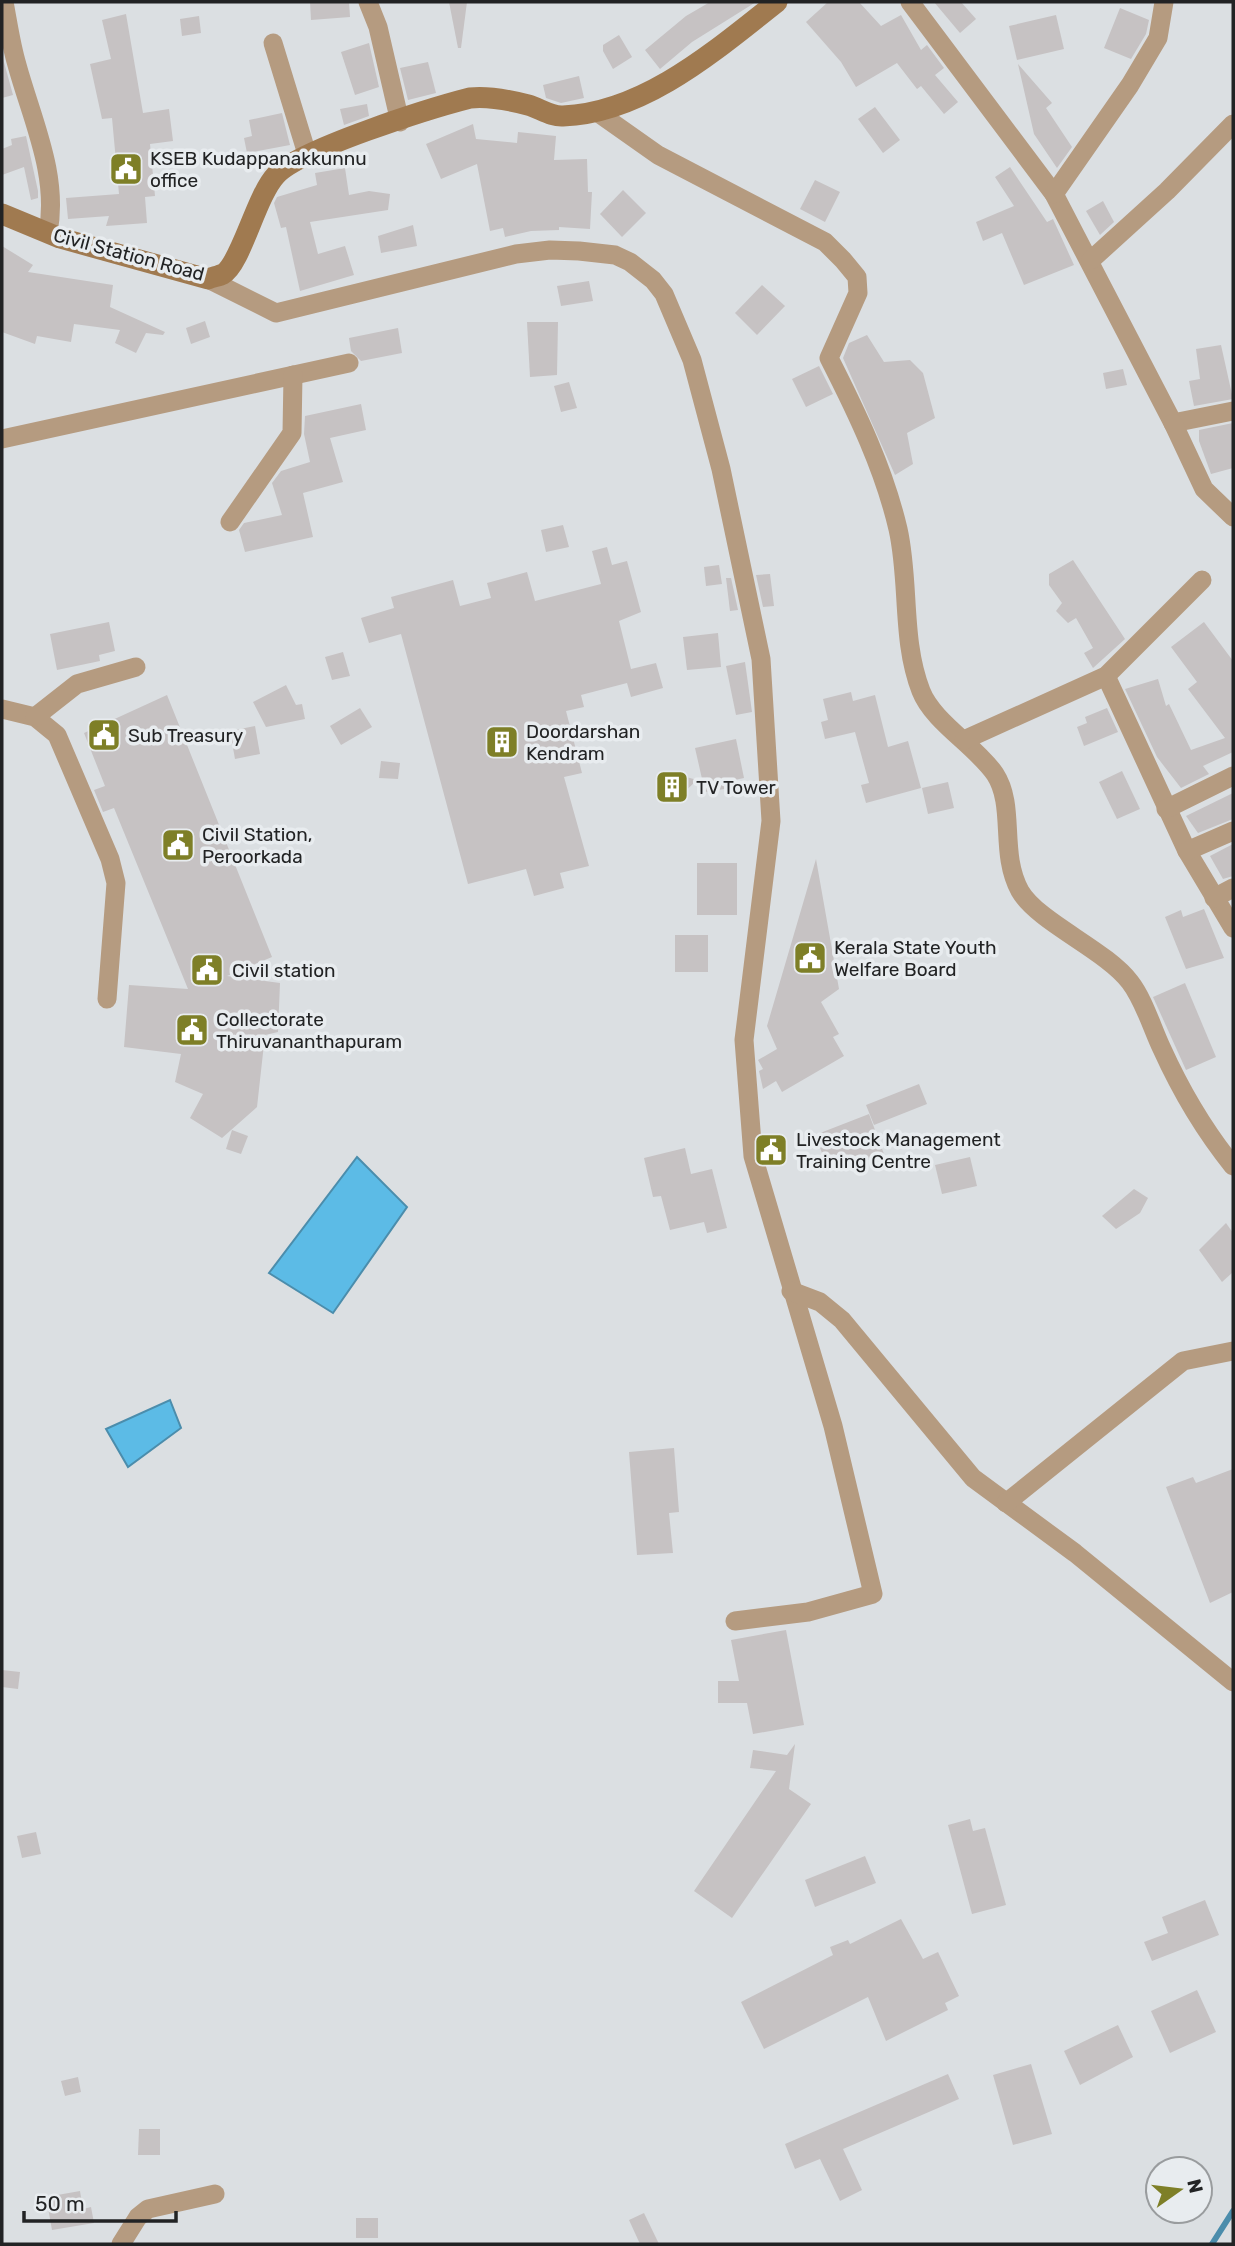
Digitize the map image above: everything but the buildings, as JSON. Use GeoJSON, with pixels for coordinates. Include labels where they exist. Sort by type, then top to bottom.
{"type":"FeatureCollection","features":[{"type":"Feature","properties":{"kind":"main road","name":"Civil Station Road"},"geometry":{"type":"LineString","coordinates":[[2,214],[48,233],[208,279],[225,273],[235,260],[254,209],[276,174],[307,154],[452,103],[486,97],[528,105],[561,117],[622,106],[664,82],[777,2]]}},
{"type":"Feature","properties":{"kind":"street"},"geometry":{"type":"LineString","coordinates":[[4,2],[16,63],[44,149],[53,209],[48,233]]}},
{"type":"Feature","properties":{"kind":"street"},"geometry":{"type":"LineString","coordinates":[[368,2],[377,27],[400,121]]}},
{"type":"Feature","properties":{"kind":"street"},"geometry":{"type":"LineString","coordinates":[[910,2],[1054,194],[1091,260],[1204,489],[1233,517]]}},
{"type":"Feature","properties":{"kind":"street"},"geometry":{"type":"LineString","coordinates":[[1054,194],[1130,85],[1158,38],[1164,2]]}},
{"type":"Feature","properties":{"kind":"street"},"geometry":{"type":"LineString","coordinates":[[273,43],[307,154]]}},
{"type":"Feature","properties":{"kind":"street"},"geometry":{"type":"LineString","coordinates":[[597,112],[658,155],[825,242],[857,277],[858,293],[829,358],[865,429],[898,531],[910,643],[922,692],[933,710],[996,775],[1006,802],[1009,862],[1021,893],[1038,910],[1084,942],[1131,982],[1179,1085],[1215,1144],[1233,1166]]}},
{"type":"Feature","properties":{"kind":"street"},"geometry":{"type":"LineString","coordinates":[[1091,260],[1167,191],[1233,124]]}},
{"type":"Feature","properties":{"kind":"street"},"geometry":{"type":"LineString","coordinates":[[208,279],[276,313],[516,254],[550,250],[615,255],[642,270],[664,294],[692,360],[721,469],[761,659],[771,821],[744,1040],[752,1156],[833,1426],[873,1594],[808,1612],[734,1621]]}},
{"type":"Feature","properties":{"kind":"street"},"geometry":{"type":"LineString","coordinates":[[2,439],[349,363]]}},
{"type":"Feature","properties":{"kind":"street"},"geometry":{"type":"LineString","coordinates":[[230,522],[292,433],[293,375]]}},
{"type":"Feature","properties":{"kind":"street"},"geometry":{"type":"LineString","coordinates":[[1172,423],[1233,411]]}},
{"type":"Feature","properties":{"kind":"street"},"geometry":{"type":"LineString","coordinates":[[964,740],[1106,676],[1202,580]]}},
{"type":"Feature","properties":{"kind":"street"},"geometry":{"type":"LineString","coordinates":[[35,717],[77,684],[136,667]]}},
{"type":"Feature","properties":{"kind":"street"},"geometry":{"type":"LineString","coordinates":[[1106,676],[1187,851],[1233,928]]}},
{"type":"Feature","properties":{"kind":"street"},"geometry":{"type":"LineString","coordinates":[[2,709],[35,717],[57,735],[110,859],[116,883],[107,999]]}},
{"type":"Feature","properties":{"kind":"street"},"geometry":{"type":"LineString","coordinates":[[1166,809],[1233,776]]}},
{"type":"Feature","properties":{"kind":"street"},"geometry":{"type":"LineString","coordinates":[[1187,851],[1233,831]]}},
{"type":"Feature","properties":{"kind":"street"},"geometry":{"type":"LineString","coordinates":[[1214,898],[1233,888]]}},
{"type":"Feature","properties":{"kind":"street"},"geometry":{"type":"LineString","coordinates":[[791,1291],[820,1301],[842,1320],[973,1478],[1075,1553],[1233,1682]]}},
{"type":"Feature","properties":{"kind":"street"},"geometry":{"type":"LineString","coordinates":[[1006,1503],[1183,1361],[1233,1351]]}},
{"type":"Feature","properties":{"kind":"street"},"geometry":{"type":"LineString","coordinates":[[121,2244],[138,2217],[148,2209],[215,2194]]}},
{"type":"Feature","properties":{"kind":"water"},"geometry":{"type":"Polygon","coordinates":[[[357,1157],[407,1207],[333,1313],[269,1273],[357,1157]]]}},
{"type":"Feature","properties":{"kind":"water"},"geometry":{"type":"Polygon","coordinates":[[[170,1400],[181,1428],[128,1467],[106,1429],[170,1400]]]}},
{"type":"Feature","properties":{"kind":"waterway"},"geometry":{"type":"LineString","coordinates":[[1212,2244],[1233,2211]]}},
{"type":"Feature","properties":{"kind":"place","name":"KSEB Kudappanakkunnu office"},"geometry":{"type":"Point","coordinates":[126,169]}},
{"type":"Feature","properties":{"kind":"place","name":"Sub Treasury"},"geometry":{"type":"Point","coordinates":[104,735]}},
{"type":"Feature","properties":{"kind":"place","name":"Doordarshan Kendram"},"geometry":{"type":"Point","coordinates":[502,742]}},
{"type":"Feature","properties":{"kind":"place","name":"TV Tower"},"geometry":{"type":"Point","coordinates":[672,787]}},
{"type":"Feature","properties":{"kind":"place","name":"Civil Station, Peroorkada"},"geometry":{"type":"Point","coordinates":[178,845]}},
{"type":"Feature","properties":{"kind":"place","name":"Kerala State Youth Welfare Board"},"geometry":{"type":"Point","coordinates":[810,958]}},
{"type":"Feature","properties":{"kind":"place","name":"Civil station"},"geometry":{"type":"Point","coordinates":[207,970]}},
{"type":"Feature","properties":{"kind":"place","name":"Collectorate Thiruvananthapuram"},"geometry":{"type":"Point","coordinates":[192,1030]}},
{"type":"Feature","properties":{"kind":"place","name":"Livestock Management Training Centre"},"geometry":{"type":"Point","coordinates":[771,1150]}}]}
